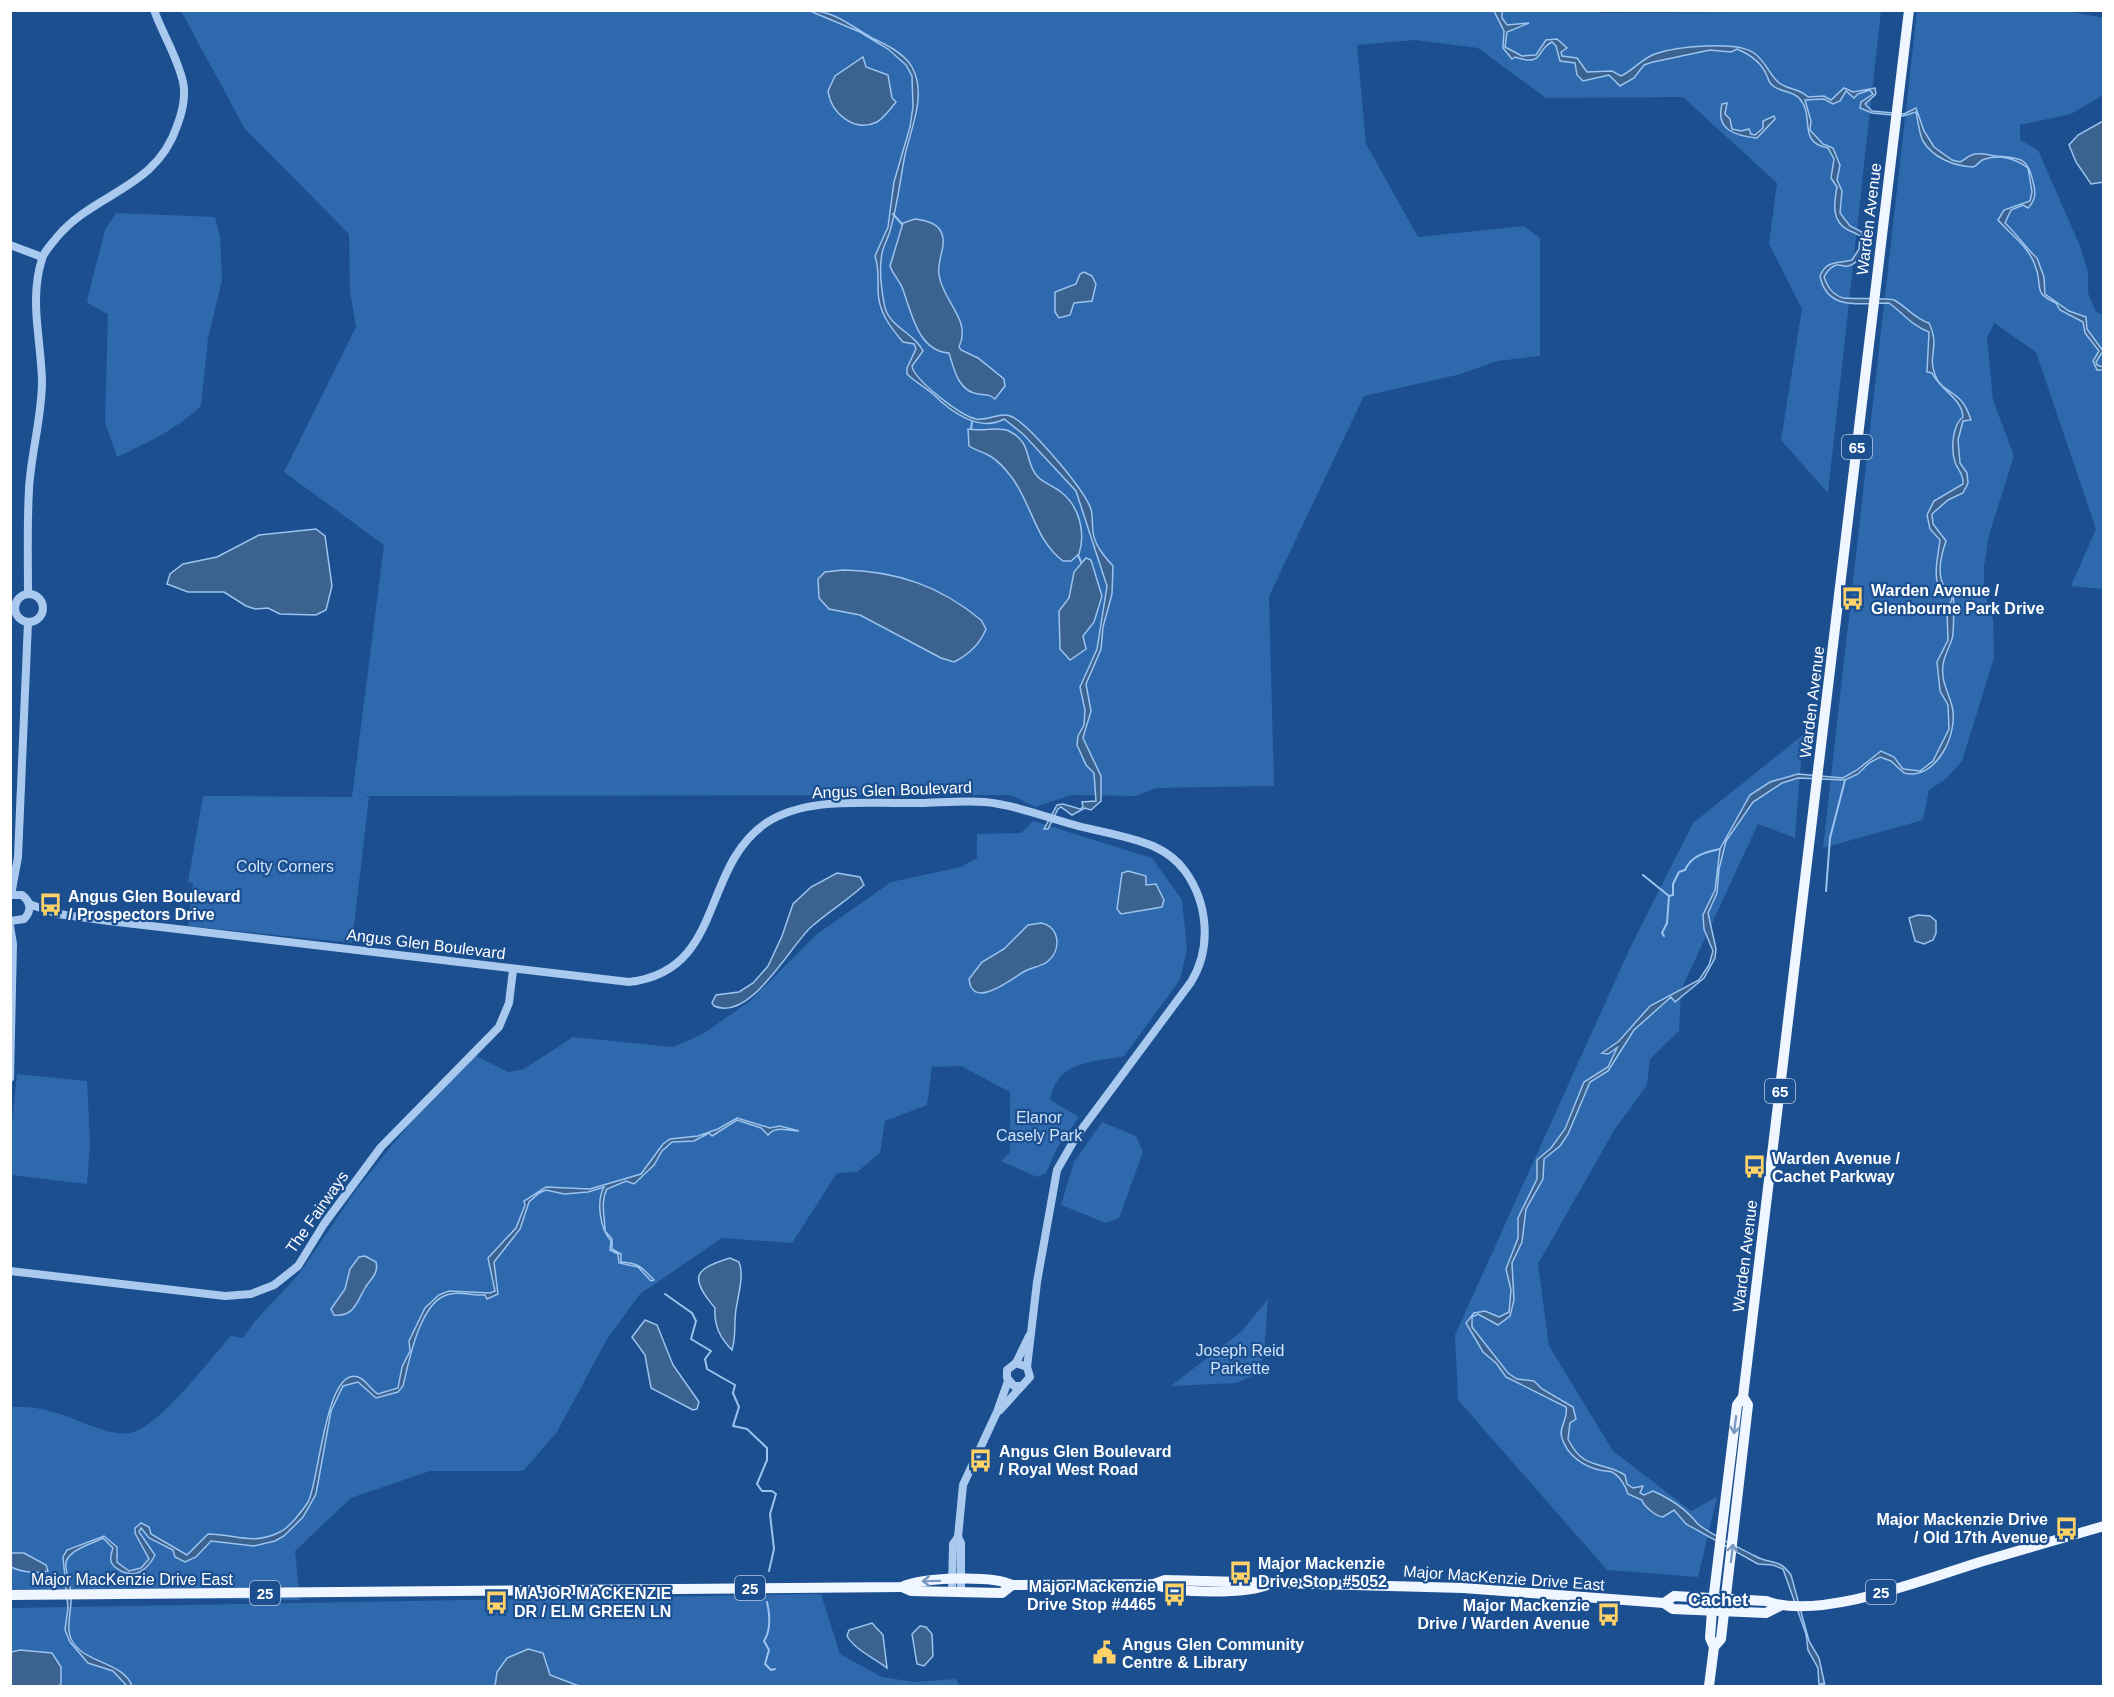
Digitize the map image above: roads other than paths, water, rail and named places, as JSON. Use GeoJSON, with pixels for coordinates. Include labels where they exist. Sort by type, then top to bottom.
{"type":"FeatureCollection","features":[{"type":"Feature","properties":{"kind":"main road","name":"Warden Avenue"},"geometry":{"type":"LineString","coordinates":[[1709,1686],[1714,1647],[1710,1638],[1712,1611],[1737,1405],[1743,1397],[1818,786],[1909,10]]}},
{"type":"Feature","properties":{"kind":"main road","name":"Warden Avenue"},"geometry":{"type":"LineString","coordinates":[[1714,1647],[1721,1639],[1726,1599],[1748,1405],[1743,1397]]}},
{"type":"Feature","properties":{"kind":"main road","name":"Major MacKenzie Drive East"},"geometry":{"type":"LineString","coordinates":[[1664,1603],[1674,1596],[1766,1601],[1780,1606],[1818,1605],[1888,1590],[2103,1526]]}},
{"type":"Feature","properties":{"kind":"main road","name":"Major MacKenzie Drive East"},"geometry":{"type":"LineString","coordinates":[[10,1595],[902,1587],[913,1581],[956,1580],[1003,1581],[1012,1585],[1154,1584],[1165,1589],[1197,1590],[1257,1590],[1269,1584],[1463,1588],[1664,1603],[1673,1609],[1766,1613],[1780,1606]]}},
{"type":"Feature","properties":{"kind":"main road","name":"Major MacKenzie Drive East"},"geometry":{"type":"LineString","coordinates":[[902,1587],[911,1592],[1002,1593],[1012,1585]]}},
{"type":"Feature","properties":{"kind":"street"},"geometry":{"type":"LineString","coordinates":[[28,593],[29,488],[42,382],[35,298],[42,256],[66,226],[80,215],[123,190],[165,155],[174,135],[184,99],[184,84],[171,45],[154,10]]}},
{"type":"Feature","properties":{"kind":"street"},"geometry":{"type":"LineString","coordinates":[[10,245],[42,256]]}},
{"type":"Feature","properties":{"kind":"street"},"geometry":{"type":"LineString","coordinates":[[28,593],[39,597],[43,608],[37,620],[28,622],[17,616],[12,607],[20,596],[28,593]]}},
{"type":"Feature","properties":{"kind":"street"},"geometry":{"type":"LineString","coordinates":[[22,896],[11,895],[16,874],[26,712],[28,622]]}},
{"type":"Feature","properties":{"kind":"street","name":"Angus Glen Boulevard"},"geometry":{"type":"LineString","coordinates":[[29,904],[58,914],[622,982],[646,979],[667,971],[695,945],[724,875],[740,847],[764,824],[793,810],[827,805],[982,802],[1149,844],[1182,867],[1200,900],[1204,946],[1199,966],[1191,982],[1076,1137],[1057,1170],[1051,1192],[1027,1367]]}},
{"type":"Feature","properties":{"kind":"street"},"geometry":{"type":"LineString","coordinates":[[10,1078],[14,944],[19,920],[29,904],[22,896],[16,874]]}},
{"type":"Feature","properties":{"kind":"street","name":"Angus Glen Boulevard"},"geometry":{"type":"LineString","coordinates":[[19,920],[58,914]]}},
{"type":"Feature","properties":{"kind":"street"},"geometry":{"type":"LineString","coordinates":[[10,926],[14,944]]}},
{"type":"Feature","properties":{"kind":"street","name":"The Fairways"},"geometry":{"type":"LineString","coordinates":[[10,1271],[225,1296],[251,1294],[274,1285],[298,1266],[324,1224],[381,1147],[499,1027],[509,1003],[513,970]]}},
{"type":"Feature","properties":{"kind":"street","name":"Angus Glen Boulevard"},"geometry":{"type":"LineString","coordinates":[[1016,1363],[1032,1331]]}},
{"type":"Feature","properties":{"kind":"street"},"geometry":{"type":"LineString","coordinates":[[956,1592],[963,1485],[998,1412],[1008,1381],[1007,1370],[1016,1363],[1027,1367],[1030,1377],[998,1412]]}},
{"type":"Feature","properties":{"kind":"street"},"geometry":{"type":"LineString","coordinates":[[1008,1381],[1014,1386],[1021,1386]]}},
{"type":"Feature","properties":{"kind":"waterway"},"geometry":{"type":"LineString","coordinates":[[893,214],[902,224]]}},
{"type":"Feature","properties":{"kind":"waterway"},"geometry":{"type":"LineString","coordinates":[[971,429],[972,422]]}},
{"type":"Feature","properties":{"kind":"waterway"},"geometry":{"type":"LineString","coordinates":[[1078,555],[1081,562]]}},
{"type":"Feature","properties":{"kind":"waterway"},"geometry":{"type":"LineString","coordinates":[[1826,891],[1830,838],[1845,780]]}},
{"type":"Feature","properties":{"kind":"waterway"},"geometry":{"type":"LineString","coordinates":[[1664,936],[1662,933],[1667,923],[1669,896],[1673,895],[1673,884],[1679,872],[1685,870],[1699,855],[1720,849]]}},
{"type":"Feature","properties":{"kind":"waterway"},"geometry":{"type":"LineString","coordinates":[[1643,875],[1669,896]]}},
{"type":"Feature","properties":{"kind":"waterway"},"geometry":{"type":"LineString","coordinates":[[665,1294],[692,1313],[696,1321],[691,1339],[711,1351],[705,1359],[707,1369],[735,1385],[733,1393],[739,1407],[733,1426],[747,1429],[767,1448],[767,1460],[757,1484],[762,1491],[772,1491],[776,1494],[770,1514],[774,1549],[769,1571]]}},
{"type":"Feature","properties":{"kind":"waterway"},"geometry":{"type":"LineString","coordinates":[[767,1602],[769,1622],[764,1641],[769,1650],[765,1664],[771,1670],[775,1669]]}},
{"type":"Feature","properties":{"kind":"place","name":"Warden Avenue / Glenbourne Park Drive"},"geometry":{"type":"Point","coordinates":[1853,599]}},
{"type":"Feature","properties":{"kind":"place","name":"Angus Glen Boulevard / Prospectors Drive"},"geometry":{"type":"Point","coordinates":[50,905]}},
{"type":"Feature","properties":{"kind":"place","name":"Warden Avenue / Cachet Parkway"},"geometry":{"type":"Point","coordinates":[1754,1167]}},
{"type":"Feature","properties":{"kind":"place","name":"Angus Glen Boulevard / Royal West Road"},"geometry":{"type":"Point","coordinates":[981,1460]}},
{"type":"Feature","properties":{"kind":"place","name":"Major Mackenzie Drive / Old 17th Avenue"},"geometry":{"type":"Point","coordinates":[2066,1528]}},
{"type":"Feature","properties":{"kind":"place","name":"Major Mackenzie Drive Stop #5052"},"geometry":{"type":"Point","coordinates":[1240,1572]}},
{"type":"Feature","properties":{"kind":"place","name":"Major Mackenzie Drive Stop #4465"},"geometry":{"type":"Point","coordinates":[1174,1595]}},
{"type":"Feature","properties":{"kind":"place","name":"MAJOR MACKENZIE DR / ELM GREEN LN"},"geometry":{"type":"Point","coordinates":[496,1602]}},
{"type":"Feature","properties":{"kind":"place","name":"Major Mackenzie Drive / Warden Avenue"},"geometry":{"type":"Point","coordinates":[1608,1614]}},
{"type":"Feature","properties":{"kind":"place","name":"Angus Glen Community Centre & Library"},"geometry":{"type":"Point","coordinates":[1104,1653]}},
{"type":"Feature","properties":{"kind":"district","name":"Cachet"},"geometry":{"type":"Point","coordinates":[1718,1600]}},
{"type":"Feature","properties":{"kind":"park label","name":"Colty Corners"},"geometry":{"type":"Point","coordinates":[285,866]}},
{"type":"Feature","properties":{"kind":"park label","name":"Elanor Casely Park"},"geometry":{"type":"Point","coordinates":[1039,1126]}},
{"type":"Feature","properties":{"kind":"park label","name":"Joseph Reid Parkette"},"geometry":{"type":"Point","coordinates":[1240,1359]}}]}
